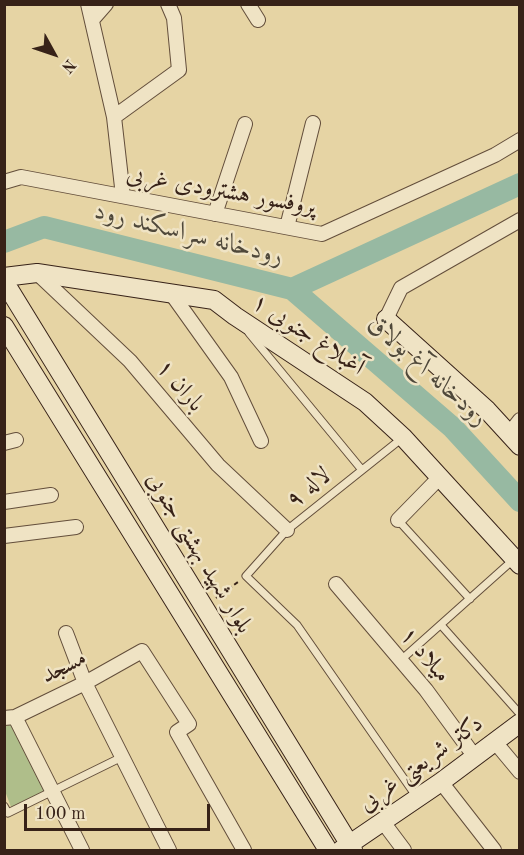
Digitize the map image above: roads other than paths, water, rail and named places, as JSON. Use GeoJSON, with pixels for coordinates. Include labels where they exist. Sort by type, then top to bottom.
{"type":"FeatureCollection","features":[{"type":"Feature","properties":{"kind":"main road","name":"آغبلاغ جنوبی ۱"},"geometry":{"type":"LineString","coordinates":[[4,279],[37,273],[214,300],[365,402],[403,437],[517,562]]}},
{"type":"Feature","properties":{"kind":"main road","name":"بلوار شهید بهشتی جنوبی"},"geometry":{"type":"LineString","coordinates":[[4,279],[348,848]]}},
{"type":"Feature","properties":{"kind":"main road"},"geometry":{"type":"LineString","coordinates":[[386,319],[487,410],[516,433]]}},
{"type":"Feature","properties":{"kind":"main road","name":"بلوار شهید بهشتی جنوبی"},"geometry":{"type":"LineString","coordinates":[[4,326],[328,850]]}},
{"type":"Feature","properties":{"kind":"main road","name":"دکتر شریعتی غربی"},"geometry":{"type":"LineString","coordinates":[[348,848],[519,723]]}},
{"type":"Feature","properties":{"kind":"street"},"geometry":{"type":"LineString","coordinates":[[88,4],[114,117],[123,196]]}},
{"type":"Feature","properties":{"kind":"street"},"geometry":{"type":"LineString","coordinates":[[92,21],[106,4]]}},
{"type":"Feature","properties":{"kind":"street"},"geometry":{"type":"LineString","coordinates":[[114,117],[179,70],[174,18],[168,4]]}},
{"type":"Feature","properties":{"kind":"street"},"geometry":{"type":"LineString","coordinates":[[248,4],[258,20]]}},
{"type":"Feature","properties":{"kind":"street"},"geometry":{"type":"LineString","coordinates":[[287,227],[313,123]]}},
{"type":"Feature","properties":{"kind":"street"},"geometry":{"type":"LineString","coordinates":[[215,214],[245,124]]}},
{"type":"Feature","properties":{"kind":"street","name":"پروفسور هشترودی غربی"},"geometry":{"type":"LineString","coordinates":[[4,182],[21,177],[322,234],[495,155],[519,140]]}},
{"type":"Feature","properties":{"kind":"street"},"geometry":{"type":"LineString","coordinates":[[386,319],[401,288],[519,220]]}},
{"type":"Feature","properties":{"kind":"street","name":"باران ۱"},"geometry":{"type":"LineString","coordinates":[[37,273],[130,361],[218,465],[287,530]]}},
{"type":"Feature","properties":{"kind":"street"},"geometry":{"type":"LineString","coordinates":[[171,294],[231,377],[261,441]]}},
{"type":"Feature","properties":{"kind":"street"},"geometry":{"type":"LineString","coordinates":[[398,520],[440,477]]}},
{"type":"Feature","properties":{"kind":"street"},"geometry":{"type":"LineString","coordinates":[[4,502],[51,495]]}},
{"type":"Feature","properties":{"kind":"street"},"geometry":{"type":"LineString","coordinates":[[4,536],[76,527]]}},
{"type":"Feature","properties":{"kind":"street","name":"میلاد ۱"},"geometry":{"type":"LineString","coordinates":[[336,584],[426,690],[475,757]]}},
{"type":"Feature","properties":{"kind":"street"},"geometry":{"type":"LineString","coordinates":[[66,633],[85,683],[169,850]]}},
{"type":"Feature","properties":{"kind":"street","name":"مسجد"},"geometry":{"type":"LineString","coordinates":[[10,718],[85,683],[142,651],[189,723],[177,732],[244,850]]}},
{"type":"Feature","properties":{"kind":"street"},"geometry":{"type":"LineString","coordinates":[[10,718],[52,791],[82,850]]}},
{"type":"Feature","properties":{"kind":"street"},"geometry":{"type":"LineString","coordinates":[[495,742],[519,772]]}},
{"type":"Feature","properties":{"kind":"street"},"geometry":{"type":"LineString","coordinates":[[441,782],[494,850]]}},
{"type":"Feature","properties":{"kind":"street"},"geometry":{"type":"LineString","coordinates":[[383,822],[404,850]]}},
{"type":"Feature","properties":{"kind":"lane"},"geometry":{"type":"LineString","coordinates":[[235,316],[362,470]]}},
{"type":"Feature","properties":{"kind":"lane","name":"لاله ۹"},"geometry":{"type":"LineString","coordinates":[[403,437],[287,530],[246,576],[297,625],[417,799]]}},
{"type":"Feature","properties":{"kind":"lane"},"geometry":{"type":"LineString","coordinates":[[398,520],[470,599]]}},
{"type":"Feature","properties":{"kind":"lane"},"geometry":{"type":"LineString","coordinates":[[401,660],[470,599],[517,562]]}},
{"type":"Feature","properties":{"kind":"lane"},"geometry":{"type":"LineString","coordinates":[[441,625],[519,714]]}},
{"type":"Feature","properties":{"kind":"lane"},"geometry":{"type":"LineString","coordinates":[[4,806],[8,813],[122,757]]}},
{"type":"Feature","properties":{"kind":"waterway","name":"رودخانه سراسکند رود"},"geometry":{"type":"LineString","coordinates":[[4,242],[44,227],[292,289],[520,184]]}},
{"type":"Feature","properties":{"kind":"waterway","name":"رودخانه آغ بولاق"},"geometry":{"type":"LineString","coordinates":[[292,289],[453,428],[520,501]]}}]}
